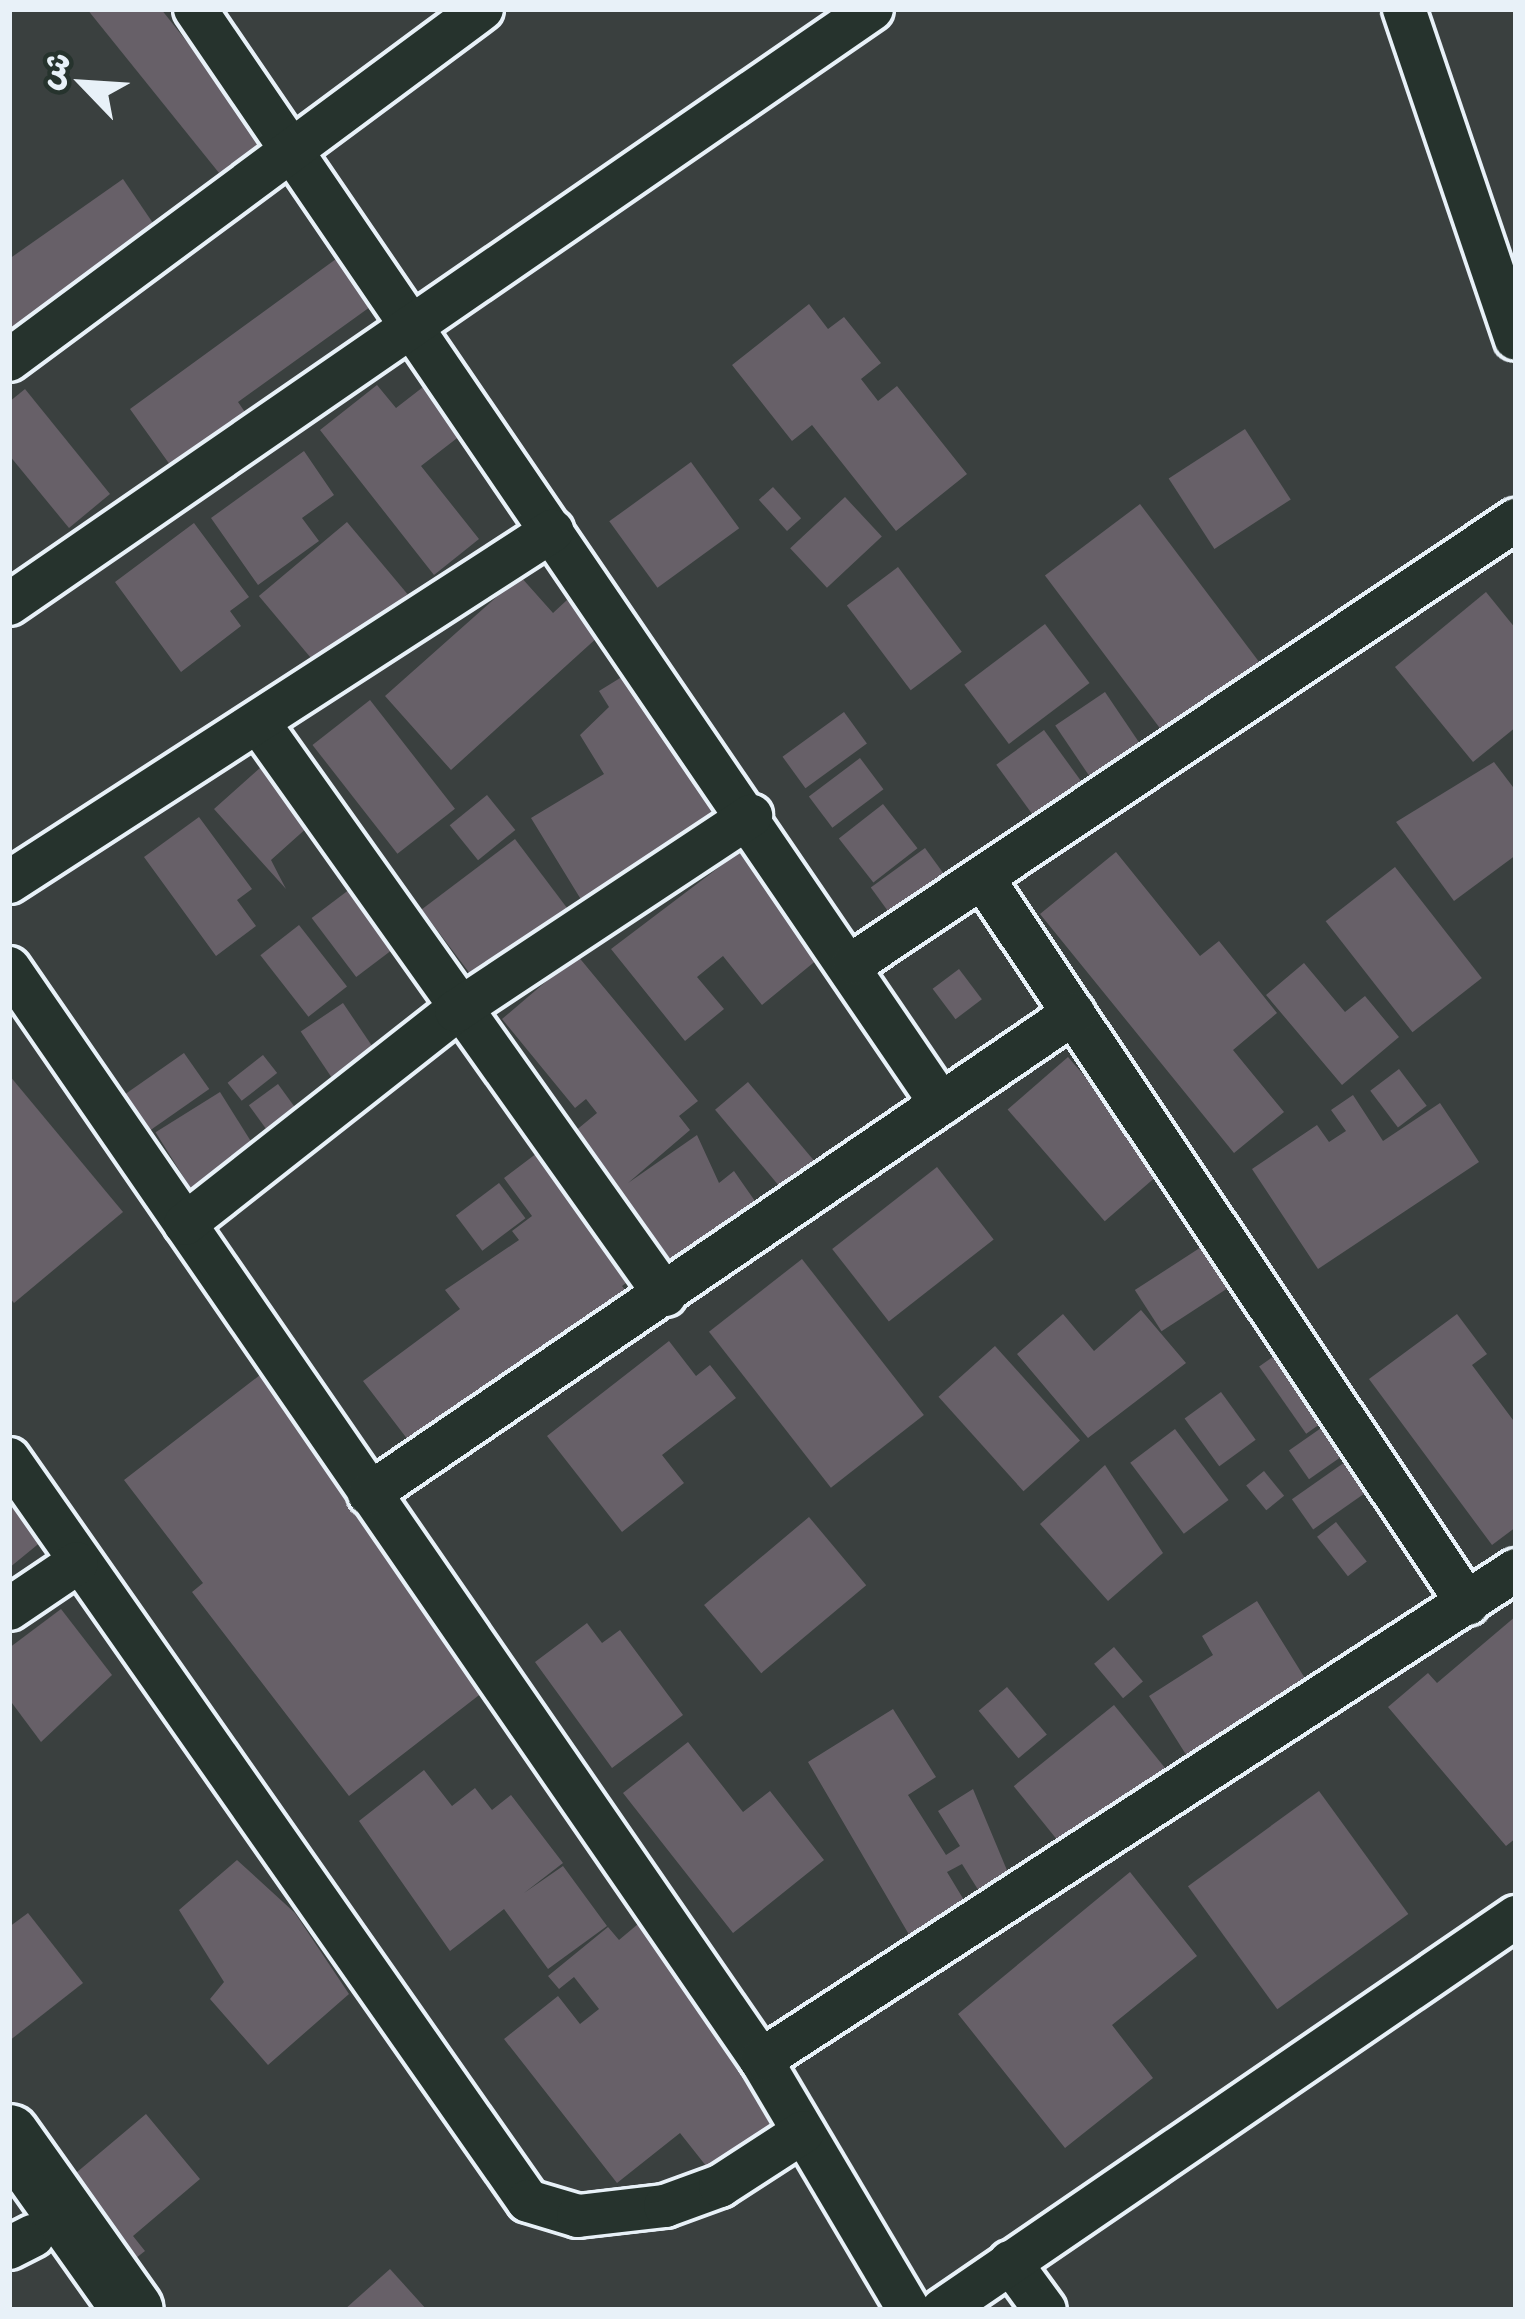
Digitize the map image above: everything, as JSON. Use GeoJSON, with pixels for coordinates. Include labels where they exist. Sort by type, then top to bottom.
{"type":"FeatureCollection","features":[{"type":"Feature","properties":{"kind":"main road"},"geometry":{"type":"LineString","coordinates":[[9,2135],[133,2310]]}},
{"type":"Feature","properties":{"kind":"main road"},"geometry":{"type":"LineString","coordinates":[[17,2229],[84,2310]]}},
{"type":"Feature","properties":{"kind":"street"},"geometry":{"type":"LineString","coordinates":[[195,9],[854,963],[941,1104]]}},
{"type":"Feature","properties":{"kind":"street"},"geometry":{"type":"LineString","coordinates":[[9,360],[296,156],[482,9]]}},
{"type":"Feature","properties":{"kind":"street"},"geometry":{"type":"LineString","coordinates":[[14,588],[414,328],[872,9]]}},
{"type":"Feature","properties":{"kind":"street"},"geometry":{"type":"LineString","coordinates":[[1404,9],[1516,339]]}},
{"type":"Feature","properties":{"kind":"street"},"geometry":{"type":"LineString","coordinates":[[854,963],[986,883],[1516,520]]}},
{"type":"Feature","properties":{"kind":"street"},"geometry":{"type":"LineString","coordinates":[[9,882],[553,531]]}},
{"type":"Feature","properties":{"kind":"street"},"geometry":{"type":"LineString","coordinates":[[258,722],[456,1011],[665,1295]]}},
{"type":"Feature","properties":{"kind":"street"},"geometry":{"type":"LineString","coordinates":[[185,1225],[456,1011],[752,816]]}},
{"type":"Feature","properties":{"kind":"street"},"geometry":{"type":"LineString","coordinates":[[986,883],[1468,1604]]}},
{"type":"Feature","properties":{"kind":"street"},"geometry":{"type":"LineString","coordinates":[[9,968],[761,2060],[909,2310]]}},
{"type":"Feature","properties":{"kind":"street"},"geometry":{"type":"LineString","coordinates":[[369,1494],[1074,1013]]}},
{"type":"Feature","properties":{"kind":"street"},"geometry":{"type":"LineString","coordinates":[[9,1459],[77,1563],[528,2201],[578,2216],[665,2206],[720,2186],[803,2132]]}},
{"type":"Feature","properties":{"kind":"street"},"geometry":{"type":"LineString","coordinates":[[9,1609],[77,1563]]}},
{"type":"Feature","properties":{"kind":"street"},"geometry":{"type":"LineString","coordinates":[[761,2060],[1516,1570]]}},
{"type":"Feature","properties":{"kind":"street"},"geometry":{"type":"LineString","coordinates":[[942,2310],[1516,1917]]}},
{"type":"Feature","properties":{"kind":"street"},"geometry":{"type":"LineString","coordinates":[[1010,2262],[1045,2310]]}},
{"type":"Feature","properties":{"kind":"building"},"geometry":{"type":"Polygon","coordinates":[[[87,9],[161,9],[284,164],[240,199],[87,9]]]}},
{"type":"Feature","properties":{"kind":"building"},"geometry":{"type":"Polygon","coordinates":[[[123,179],[159,232],[9,338],[9,259],[123,179]]]}},
{"type":"Feature","properties":{"kind":"building"},"geometry":{"type":"Polygon","coordinates":[[[336,259],[370,307],[238,402],[247,415],[173,469],[130,409],[336,259]]]}},
{"type":"Feature","properties":{"kind":"building"},"geometry":{"type":"Polygon","coordinates":[[[809,304],[828,329],[844,317],[881,363],[861,379],[878,401],[897,386],[967,474],[896,531],[812,425],[792,441],[732,365],[809,304]]]}},
{"type":"Feature","properties":{"kind":"building"},"geometry":{"type":"Polygon","coordinates":[[[436,377],[474,425],[421,466],[479,539],[434,575],[320,430],[377,385],[396,408],[436,377]]]}},
{"type":"Feature","properties":{"kind":"building"},"geometry":{"type":"Polygon","coordinates":[[[25,389],[110,494],[69,528],[9,455],[9,402],[25,389]]]}},
{"type":"Feature","properties":{"kind":"building"},"geometry":{"type":"Polygon","coordinates":[[[1245,429],[1291,499],[1214,549],[1169,479],[1245,429]]]}},
{"type":"Feature","properties":{"kind":"building"},"geometry":{"type":"Polygon","coordinates":[[[304,451],[334,495],[302,518],[319,541],[258,585],[211,518],[304,451]]]}},
{"type":"Feature","properties":{"kind":"building"},"geometry":{"type":"Polygon","coordinates":[[[691,462],[739,528],[657,588],[609,521],[691,462]]]}},
{"type":"Feature","properties":{"kind":"building"},"geometry":{"type":"Polygon","coordinates":[[[773,487],[801,518],[787,531],[759,500],[773,487]]]}},
{"type":"Feature","properties":{"kind":"building"},"geometry":{"type":"Polygon","coordinates":[[[845,497],[882,536],[827,588],[790,548],[845,497]]]}},
{"type":"Feature","properties":{"kind":"building"},"geometry":{"type":"Polygon","coordinates":[[[1140,504],[1262,666],[1167,738],[1045,576],[1140,504]]]}},
{"type":"Feature","properties":{"kind":"building"},"geometry":{"type":"Polygon","coordinates":[[[347,522],[407,594],[319,668],[259,596],[347,522]]]}},
{"type":"Feature","properties":{"kind":"building"},"geometry":{"type":"Polygon","coordinates":[[[194,523],[249,597],[230,611],[241,626],[181,672],[115,582],[194,523]]]}},
{"type":"Feature","properties":{"kind":"building"},"geometry":{"type":"Polygon","coordinates":[[[898,567],[962,652],[911,690],[847,606],[898,567]]]}},
{"type":"Feature","properties":{"kind":"building"},"geometry":{"type":"Polygon","coordinates":[[[520,576],[553,613],[567,600],[599,636],[451,770],[385,696],[520,576]]]}},
{"type":"Feature","properties":{"kind":"building"},"geometry":{"type":"Polygon","coordinates":[[[1486,592],[1516,629],[1516,727],[1473,762],[1395,667],[1486,592]]]}},
{"type":"Feature","properties":{"kind":"building"},"geometry":{"type":"Polygon","coordinates":[[[1045,624],[1090,683],[1009,744],[964,685],[1045,624]]]}},
{"type":"Feature","properties":{"kind":"building"},"geometry":{"type":"Polygon","coordinates":[[[625,675],[742,811],[596,924],[531,818],[604,774],[580,735],[609,707],[599,691],[625,675]]]}},
{"type":"Feature","properties":{"kind":"building"},"geometry":{"type":"Polygon","coordinates":[[[1105,692],[1151,761],[1102,794],[1055,726],[1105,692]]]}},
{"type":"Feature","properties":{"kind":"building"},"geometry":{"type":"Polygon","coordinates":[[[370,700],[455,809],[397,854],[312,745],[370,700]]]}},
{"type":"Feature","properties":{"kind":"building"},"geometry":{"type":"Polygon","coordinates":[[[844,712],[867,744],[805,788],[783,757],[844,712]]]}},
{"type":"Feature","properties":{"kind":"building"},"geometry":{"type":"Polygon","coordinates":[[[1044,730],[1095,800],[1047,835],[996,765],[1044,730]]]}},
{"type":"Feature","properties":{"kind":"building"},"geometry":{"type":"Polygon","coordinates":[[[860,758],[883,789],[832,828],[809,797],[860,758]]]}},
{"type":"Feature","properties":{"kind":"building"},"geometry":{"type":"Polygon","coordinates":[[[269,760],[319,817],[271,860],[286,889],[214,809],[269,760]]]}},
{"type":"Feature","properties":{"kind":"building"},"geometry":{"type":"Polygon","coordinates":[[[1494,762],[1516,791],[1516,855],[1454,901],[1396,822],[1494,762]]]}},
{"type":"Feature","properties":{"kind":"building"},"geometry":{"type":"Polygon","coordinates":[[[487,795],[515,830],[478,860],[450,825],[487,795]]]}},
{"type":"Feature","properties":{"kind":"building"},"geometry":{"type":"Polygon","coordinates":[[[883,804],[917,848],[873,883],[839,838],[883,804]]]}},
{"type":"Feature","properties":{"kind":"building"},"geometry":{"type":"Polygon","coordinates":[[[199,817],[252,889],[237,900],[256,926],[216,956],[144,857],[199,817]]]}},
{"type":"Feature","properties":{"kind":"building"},"geometry":{"type":"Polygon","coordinates":[[[515,839],[584,931],[491,1001],[422,909],[515,839]]]}},
{"type":"Feature","properties":{"kind":"building"},"geometry":{"type":"Polygon","coordinates":[[[751,843],[835,945],[762,1005],[723,956],[697,977],[724,1009],[685,1041],[611,949],[751,843]]]}},
{"type":"Feature","properties":{"kind":"building"},"geometry":{"type":"Polygon","coordinates":[[[925,848],[955,889],[901,929],[871,887],[925,848]]]}},
{"type":"Feature","properties":{"kind":"building"},"geometry":{"type":"Polygon","coordinates":[[[1116,852],[1200,956],[1219,941],[1277,1013],[1233,1050],[1284,1112],[1234,1153],[1040,914],[1116,852]]]}},
{"type":"Feature","properties":{"kind":"building"},"geometry":{"type":"Polygon","coordinates":[[[1395,867],[1482,978],[1412,1032],[1326,921],[1395,867]]]}},
{"type":"Feature","properties":{"kind":"building"},"geometry":{"type":"Polygon","coordinates":[[[354,886],[399,945],[356,977],[312,918],[354,886]]]}},
{"type":"Feature","properties":{"kind":"building"},"geometry":{"type":"Polygon","coordinates":[[[299,925],[347,986],[308,1017],[260,955],[299,925]]]}},
{"type":"Feature","properties":{"kind":"building"},"geometry":{"type":"Polygon","coordinates":[[[577,955],[698,1101],[679,1116],[690,1130],[628,1183],[697,1135],[719,1183],[734,1171],[764,1214],[680,1272],[574,1132],[597,1113],[586,1099],[575,1108],[502,1019],[577,955]]]}},
{"type":"Feature","properties":{"kind":"building"},"geometry":{"type":"Polygon","coordinates":[[[1304,963],[1345,1012],[1365,996],[1399,1037],[1342,1085],[1266,995],[1304,963]]]}},
{"type":"Feature","properties":{"kind":"building"},"geometry":{"type":"Polygon","coordinates":[[[959,969],[982,999],[956,1019],[933,989],[959,969]]]}},
{"type":"Feature","properties":{"kind":"building"},"geometry":{"type":"Polygon","coordinates":[[[343,1003],[383,1062],[340,1090],[301,1032],[343,1003]]]}},
{"type":"Feature","properties":{"kind":"building"},"geometry":{"type":"Polygon","coordinates":[[[184,1053],[209,1089],[150,1130],[125,1094],[184,1053]]]}},
{"type":"Feature","properties":{"kind":"building"},"geometry":{"type":"Polygon","coordinates":[[[263,1055],[277,1073],[242,1101],[228,1083],[263,1055]]]}},
{"type":"Feature","properties":{"kind":"building"},"geometry":{"type":"Polygon","coordinates":[[[1068,1057],[1165,1169],[1105,1221],[1008,1109],[1068,1057]]]}},
{"type":"Feature","properties":{"kind":"building"},"geometry":{"type":"Polygon","coordinates":[[[1399,1069],[1427,1106],[1398,1127],[1370,1091],[1399,1069]]]}},
{"type":"Feature","properties":{"kind":"building"},"geometry":{"type":"Polygon","coordinates":[[[9,1075],[123,1212],[14,1303],[9,1297],[9,1075]]]}},
{"type":"Feature","properties":{"kind":"building"},"geometry":{"type":"Polygon","coordinates":[[[748,1082],[819,1167],[786,1195],[715,1110],[748,1082]]]}},
{"type":"Feature","properties":{"kind":"building"},"geometry":{"type":"Polygon","coordinates":[[[278,1084],[305,1121],[276,1142],[249,1105],[278,1084]]]}},
{"type":"Feature","properties":{"kind":"building"},"geometry":{"type":"Polygon","coordinates":[[[220,1092],[261,1157],[196,1198],[156,1132],[220,1092]]]}},
{"type":"Feature","properties":{"kind":"building"},"geometry":{"type":"Polygon","coordinates":[[[1353,1095],[1383,1141],[1440,1103],[1479,1162],[1318,1269],[1252,1169],[1317,1125],[1329,1142],[1346,1131],[1331,1110],[1353,1095]]]}},
{"type":"Feature","properties":{"kind":"building"},"geometry":{"type":"Polygon","coordinates":[[[549,1144],[637,1275],[622,1286],[632,1299],[421,1457],[363,1381],[460,1309],[445,1290],[519,1240],[512,1231],[532,1216],[504,1178],[549,1144]]]}},
{"type":"Feature","properties":{"kind":"building"},"geometry":{"type":"Polygon","coordinates":[[[937,1167],[994,1239],[889,1321],[832,1249],[937,1167]]]}},
{"type":"Feature","properties":{"kind":"building"},"geometry":{"type":"Polygon","coordinates":[[[499,1183],[525,1218],[482,1251],[456,1215],[499,1183]]]}},
{"type":"Feature","properties":{"kind":"building"},"geometry":{"type":"Polygon","coordinates":[[[1212,1240],[1239,1281],[1162,1331],[1135,1290],[1212,1240]]]}},
{"type":"Feature","properties":{"kind":"building"},"geometry":{"type":"Polygon","coordinates":[[[802,1259],[924,1415],[831,1488],[709,1332],[802,1259]]]}},
{"type":"Feature","properties":{"kind":"building"},"geometry":{"type":"Polygon","coordinates":[[[1141,1310],[1186,1363],[1088,1438],[1017,1354],[1063,1314],[1094,1351],[1141,1310]]]}},
{"type":"Feature","properties":{"kind":"building"},"geometry":{"type":"Polygon","coordinates":[[[1457,1314],[1487,1354],[1472,1365],[1516,1424],[1516,1527],[1492,1545],[1369,1379],[1457,1314]]]}},
{"type":"Feature","properties":{"kind":"building"},"geometry":{"type":"Polygon","coordinates":[[[669,1341],[696,1376],[710,1365],[736,1398],[662,1455],[684,1483],[622,1532],[547,1436],[669,1341]]]}},
{"type":"Feature","properties":{"kind":"building"},"geometry":{"type":"Polygon","coordinates":[[[995,1346],[1080,1440],[1024,1491],[939,1397],[995,1346]]]}},
{"type":"Feature","properties":{"kind":"building"},"geometry":{"type":"Polygon","coordinates":[[[1287,1347],[1334,1414],[1306,1434],[1259,1367],[1287,1347]]]}},
{"type":"Feature","properties":{"kind":"building"},"geometry":{"type":"Polygon","coordinates":[[[260,1375],[496,1682],[349,1796],[192,1592],[203,1583],[124,1480],[260,1375]]]}},
{"type":"Feature","properties":{"kind":"building"},"geometry":{"type":"Polygon","coordinates":[[[1221,1392],[1256,1440],[1219,1466],[1185,1418],[1221,1392]]]}},
{"type":"Feature","properties":{"kind":"building"},"geometry":{"type":"Polygon","coordinates":[[[1334,1419],[1354,1448],[1309,1479],[1289,1451],[1334,1419]]]}},
{"type":"Feature","properties":{"kind":"building"},"geometry":{"type":"Polygon","coordinates":[[[1175,1429],[1229,1500],[1184,1534],[1130,1463],[1175,1429]]]}},
{"type":"Feature","properties":{"kind":"building"},"geometry":{"type":"Polygon","coordinates":[[[1355,1455],[1376,1485],[1313,1529],[1292,1499],[1355,1455]]]}},
{"type":"Feature","properties":{"kind":"building"},"geometry":{"type":"Polygon","coordinates":[[[1105,1465],[1163,1553],[1108,1601],[1040,1524],[1105,1465]]]}},
{"type":"Feature","properties":{"kind":"building"},"geometry":{"type":"Polygon","coordinates":[[[1264,1471],[1284,1496],[1266,1510],[1246,1485],[1264,1471]]]}},
{"type":"Feature","properties":{"kind":"building"},"geometry":{"type":"Polygon","coordinates":[[[9,1501],[42,1541],[9,1568],[9,1501]]]}},
{"type":"Feature","properties":{"kind":"building"},"geometry":{"type":"Polygon","coordinates":[[[809,1517],[866,1585],[761,1673],[704,1605],[809,1517]]]}},
{"type":"Feature","properties":{"kind":"building"},"geometry":{"type":"Polygon","coordinates":[[[1336,1522],[1367,1561],[1348,1576],[1317,1537],[1336,1522]]]}},
{"type":"Feature","properties":{"kind":"building"},"geometry":{"type":"Polygon","coordinates":[[[1257,1601],[1316,1696],[1197,1772],[1149,1696],[1213,1655],[1202,1636],[1257,1601]]]}},
{"type":"Feature","properties":{"kind":"building"},"geometry":{"type":"Polygon","coordinates":[[[61,1609],[112,1675],[41,1742],[9,1699],[9,1648],[61,1609]]]}},
{"type":"Feature","properties":{"kind":"building"},"geometry":{"type":"Polygon","coordinates":[[[1516,1616],[1516,1838],[1506,1846],[1388,1707],[1428,1673],[1437,1683],[1516,1616]]]}},
{"type":"Feature","properties":{"kind":"building"},"geometry":{"type":"Polygon","coordinates":[[[587,1623],[602,1643],[620,1630],[683,1715],[612,1768],[535,1662],[587,1623]]]}},
{"type":"Feature","properties":{"kind":"building"},"geometry":{"type":"Polygon","coordinates":[[[1114,1647],[1143,1681],[1123,1698],[1094,1664],[1114,1647]]]}},
{"type":"Feature","properties":{"kind":"building"},"geometry":{"type":"Polygon","coordinates":[[[1007,1687],[1047,1734],[1019,1758],[979,1711],[1007,1687]]]}},
{"type":"Feature","properties":{"kind":"building"},"geometry":{"type":"Polygon","coordinates":[[[1114,1705],[1167,1771],[1067,1852],[1014,1786],[1114,1705]]]}},
{"type":"Feature","properties":{"kind":"building"},"geometry":{"type":"Polygon","coordinates":[[[893,1709],[936,1777],[908,1795],[946,1855],[960,1846],[938,1811],[973,1789],[1014,1887],[987,1904],[962,1864],[947,1872],[973,1915],[918,1950],[808,1762],[893,1709]]]}},
{"type":"Feature","properties":{"kind":"building"},"geometry":{"type":"Polygon","coordinates":[[[688,1742],[743,1812],[770,1791],[824,1860],[733,1933],[623,1793],[688,1742]]]}},
{"type":"Feature","properties":{"kind":"building"},"geometry":{"type":"Polygon","coordinates":[[[424,1770],[452,1806],[475,1788],[492,1810],[511,1795],[563,1863],[524,1893],[563,1866],[607,1926],[548,1969],[504,1909],[450,1951],[359,1821],[424,1770]]]}},
{"type":"Feature","properties":{"kind":"building"},"geometry":{"type":"Polygon","coordinates":[[[1319,1791],[1408,1914],[1277,2009],[1188,1886],[1319,1791]]]}},
{"type":"Feature","properties":{"kind":"building"},"geometry":{"type":"Polygon","coordinates":[[[237,1860],[295,1913],[349,1994],[268,2065],[210,1999],[224,1982],[179,1910],[237,1860]]]}},
{"type":"Feature","properties":{"kind":"building"},"geometry":{"type":"Polygon","coordinates":[[[1130,1872],[1197,1956],[1112,2025],[1153,2078],[1065,2148],[958,2014],[1130,1872]]]}},
{"type":"Feature","properties":{"kind":"building"},"geometry":{"type":"Polygon","coordinates":[[[28,1913],[83,1983],[9,2041],[9,1927],[28,1913]]]}},
{"type":"Feature","properties":{"kind":"building"},"geometry":{"type":"Polygon","coordinates":[[[638,1924],[793,2121],[718,2181],[680,2133],[617,2183],[504,2039],[558,1996],[580,2024],[599,2009],[574,1977],[559,1989],[548,1976],[608,1927],[619,1940],[638,1924]]]}},
{"type":"Feature","properties":{"kind":"building"},"geometry":{"type":"Polygon","coordinates":[[[146,2114],[200,2179],[133,2236],[145,2251],[136,2258],[70,2178],[146,2114]]]}},
{"type":"Feature","properties":{"kind":"building"},"geometry":{"type":"Polygon","coordinates":[[[390,2269],[427,2310],[344,2310],[390,2269]]]}}]}
